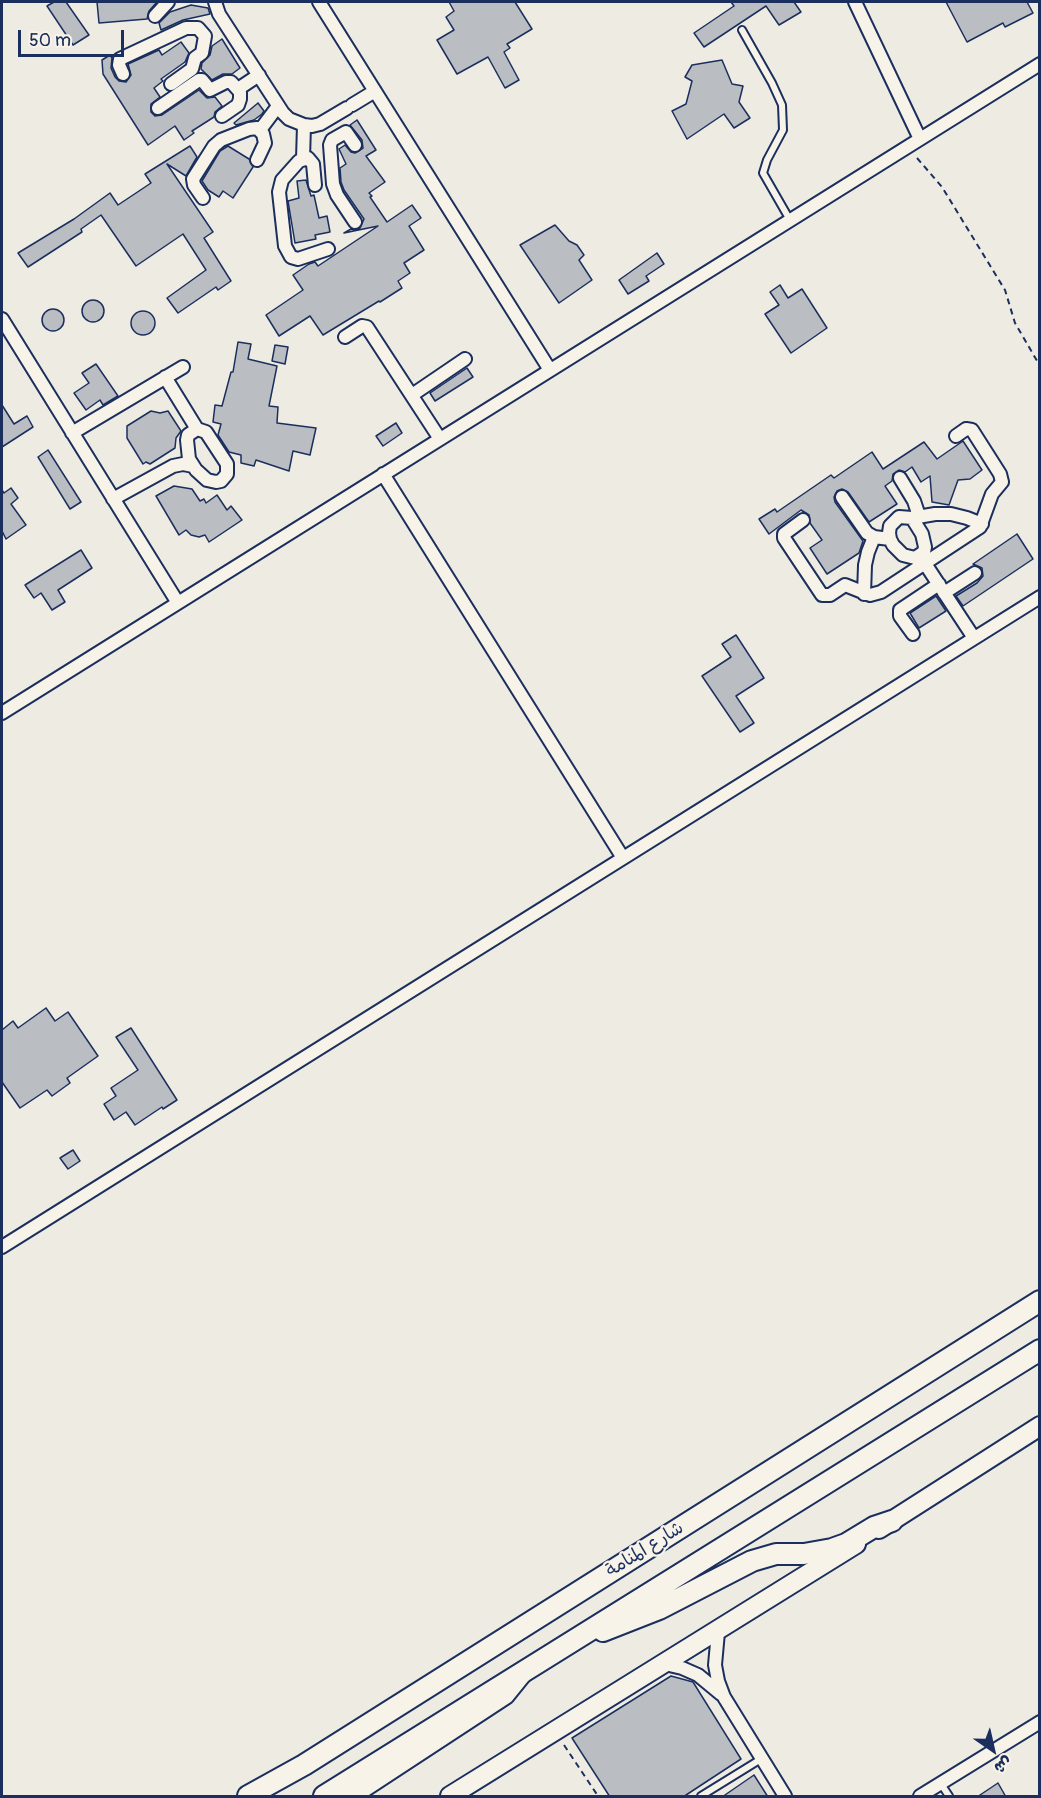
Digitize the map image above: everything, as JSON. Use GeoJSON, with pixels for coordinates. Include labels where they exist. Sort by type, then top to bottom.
{"type":"FeatureCollection","features":[{"type":"Feature","properties":{"kind":"main road","name":"شارع المنامة"},"geometry":{"type":"LineString","coordinates":[[248,1797],[304,1765],[1040,1301]]}},
{"type":"Feature","properties":{"kind":"main road"},"geometry":{"type":"LineString","coordinates":[[324,1797],[1040,1350]]}},
{"type":"Feature","properties":{"kind":"main road"},"geometry":{"type":"LineString","coordinates":[[578,1638],[633,1621],[764,1556],[832,1549],[846,1544],[880,1524],[892,1521]]}},
{"type":"Feature","properties":{"kind":"street"},"geometry":{"type":"LineString","coordinates":[[154,16],[168,2]]}},
{"type":"Feature","properties":{"kind":"street"},"geometry":{"type":"LineString","coordinates":[[215,2],[223,21],[278,106],[289,119],[304,125],[321,124],[375,91]]}},
{"type":"Feature","properties":{"kind":"street"},"geometry":{"type":"LineString","coordinates":[[319,2],[550,370]]}},
{"type":"Feature","properties":{"kind":"street"},"geometry":{"type":"LineString","coordinates":[[855,2],[920,139]]}},
{"type":"Feature","properties":{"kind":"street"},"geometry":{"type":"LineString","coordinates":[[204,33],[223,21]]}},
{"type":"Feature","properties":{"kind":"street"},"geometry":{"type":"LineString","coordinates":[[123,74],[118,62],[122,58],[190,27],[198,28],[204,33],[203,51],[194,60],[193,68],[171,84]]}},
{"type":"Feature","properties":{"kind":"street"},"geometry":{"type":"LineString","coordinates":[[2,713],[1040,64]]}},
{"type":"Feature","properties":{"kind":"street"},"geometry":{"type":"LineString","coordinates":[[238,89],[259,75]]}},
{"type":"Feature","properties":{"kind":"street"},"geometry":{"type":"LineString","coordinates":[[158,108],[199,80],[202,80],[210,90],[229,81],[234,83],[238,89],[239,102],[222,116]]}},
{"type":"Feature","properties":{"kind":"street"},"geometry":{"type":"LineString","coordinates":[[260,130],[278,106]]}},
{"type":"Feature","properties":{"kind":"street"},"geometry":{"type":"LineString","coordinates":[[328,120],[338,136]]}},
{"type":"Feature","properties":{"kind":"street"},"geometry":{"type":"LineString","coordinates":[[303,159],[304,125]]}},
{"type":"Feature","properties":{"kind":"street"},"geometry":{"type":"LineString","coordinates":[[203,198],[194,185],[193,179],[214,146],[221,140],[249,129],[260,130]]}},
{"type":"Feature","properties":{"kind":"street"},"geometry":{"type":"LineString","coordinates":[[258,160],[266,143],[260,130]]}},
{"type":"Feature","properties":{"kind":"street"},"geometry":{"type":"LineString","coordinates":[[355,145],[347,132],[330,143],[332,178],[337,195],[355,222]]}},
{"type":"Feature","properties":{"kind":"street"},"geometry":{"type":"LineString","coordinates":[[315,185],[312,161],[308,158],[303,159],[284,177],[279,188],[285,246],[291,257],[298,259],[328,249]]}},
{"type":"Feature","properties":{"kind":"street"},"geometry":{"type":"LineString","coordinates":[[2,319],[178,603]]}},
{"type":"Feature","properties":{"kind":"street"},"geometry":{"type":"LineString","coordinates":[[345,337],[362,326],[367,327],[440,439]]}},
{"type":"Feature","properties":{"kind":"street"},"geometry":{"type":"LineString","coordinates":[[411,395],[465,358]]}},
{"type":"Feature","properties":{"kind":"street"},"geometry":{"type":"LineString","coordinates":[[72,433],[183,367]]}},
{"type":"Feature","properties":{"kind":"street"},"geometry":{"type":"LineString","coordinates":[[165,377],[197,429],[206,432],[228,469],[225,478],[216,482],[207,480],[193,466],[187,455],[187,440],[197,429]]}},
{"type":"Feature","properties":{"kind":"street"},"geometry":{"type":"LineString","coordinates":[[803,520],[784,534],[784,537],[822,595],[830,596],[845,585],[864,594],[881,592],[923,560],[976,530],[982,524],[992,494],[1002,482],[1002,478],[972,430],[966,429],[956,436]]}},
{"type":"Feature","properties":{"kind":"street"},"geometry":{"type":"LineString","coordinates":[[113,499],[173,466],[183,464],[193,466]]}},
{"type":"Feature","properties":{"kind":"street"},"geometry":{"type":"LineString","coordinates":[[383,474],[623,858]]}},
{"type":"Feature","properties":{"kind":"street"},"geometry":{"type":"LineString","coordinates":[[900,478],[914,501],[916,517],[924,540],[923,560],[974,638]]}},
{"type":"Feature","properties":{"kind":"street"},"geometry":{"type":"LineString","coordinates":[[842,497],[867,533],[874,537],[890,539]]}},
{"type":"Feature","properties":{"kind":"street"},"geometry":{"type":"LineString","coordinates":[[923,560],[903,555],[893,545],[889,533],[894,520],[899,517],[951,514],[982,524]]}},
{"type":"Feature","properties":{"kind":"street"},"geometry":{"type":"LineString","coordinates":[[864,594],[865,565],[874,537]]}},
{"type":"Feature","properties":{"kind":"street"},"geometry":{"type":"LineString","coordinates":[[913,634],[900,616],[900,610],[975,573]]}},
{"type":"Feature","properties":{"kind":"street"},"geometry":{"type":"LineString","coordinates":[[2,1247],[1040,597]]}},
{"type":"Feature","properties":{"kind":"street"},"geometry":{"type":"LineString","coordinates":[[450,1797],[555,1730],[718,1632],[1040,1426]]}},
{"type":"Feature","properties":{"kind":"street"},"geometry":{"type":"LineString","coordinates":[[718,1632],[715,1665],[724,1697],[784,1797]]}},
{"type":"Feature","properties":{"kind":"street"},"geometry":{"type":"LineString","coordinates":[[665,1664],[698,1675],[724,1697]]}},
{"type":"Feature","properties":{"kind":"street"},"geometry":{"type":"LineString","coordinates":[[351,1797],[505,1695],[524,1673]]}},
{"type":"Feature","properties":{"kind":"street"},"geometry":{"type":"LineString","coordinates":[[920,1797],[1040,1722]]}},
{"type":"Feature","properties":{"kind":"lane"},"geometry":{"type":"LineString","coordinates":[[742,30],[782,105],[783,130],[767,160],[763,173],[790,220]]}},
{"type":"Feature","properties":{"kind":"lane"},"geometry":{"type":"LineString","coordinates":[[701,1797],[761,1759]]}},
{"type":"Feature","properties":{"kind":"lane"},"geometry":{"type":"LineString","coordinates":[[941,1784],[949,1797]]}},
{"type":"Feature","properties":{"kind":"path"},"geometry":{"type":"LineString","coordinates":[[907,147],[942,187],[1005,290],[1015,323],[1040,366]]}},
{"type":"Feature","properties":{"kind":"path"},"geometry":{"type":"LineString","coordinates":[[555,1730],[597,1797]]}},
{"type":"Feature","properties":{"kind":"building"},"geometry":{"type":"Polygon","coordinates":[[[54,2],[66,2],[89,35],[73,45],[47,6],[54,2]]]}},
{"type":"Feature","properties":{"kind":"building"},"geometry":{"type":"Polygon","coordinates":[[[97,2],[157,2],[149,11],[147,19],[99,23],[97,2]]]}},
{"type":"Feature","properties":{"kind":"building"},"geometry":{"type":"Polygon","coordinates":[[[449,2],[515,2],[532,29],[507,44],[510,48],[504,52],[519,80],[505,88],[488,57],[457,74],[437,40],[454,30],[446,17],[454,11],[449,2]]]}},
{"type":"Feature","properties":{"kind":"building"},"geometry":{"type":"Polygon","coordinates":[[[731,2],[794,2],[801,12],[779,25],[766,6],[704,47],[694,33],[734,6],[731,2]]]}},
{"type":"Feature","properties":{"kind":"building"},"geometry":{"type":"Polygon","coordinates":[[[946,2],[1027,2],[1033,13],[1005,27],[1003,23],[967,42],[946,2]]]}},
{"type":"Feature","properties":{"kind":"building"},"geometry":{"type":"Polygon","coordinates":[[[191,5],[208,8],[210,14],[183,20],[161,30],[159,23],[170,12],[191,5]]]}},
{"type":"Feature","properties":{"kind":"building"},"geometry":{"type":"Polygon","coordinates":[[[222,39],[240,68],[232,74],[223,74],[212,80],[201,69],[202,63],[210,55],[212,46],[222,39]]]}},
{"type":"Feature","properties":{"kind":"building"},"geometry":{"type":"Polygon","coordinates":[[[181,42],[189,53],[185,62],[161,79],[163,81],[154,88],[160,97],[151,104],[151,112],[155,116],[162,115],[199,90],[207,98],[215,97],[222,106],[215,112],[214,117],[192,131],[194,133],[184,140],[175,126],[148,145],[103,74],[102,60],[110,55],[111,68],[115,77],[119,81],[126,82],[131,75],[128,64],[159,50],[162,55],[181,42]]]}},
{"type":"Feature","properties":{"kind":"building"},"geometry":{"type":"Polygon","coordinates":[[[722,60],[732,84],[743,86],[739,102],[750,118],[734,128],[724,114],[687,139],[672,111],[686,104],[692,81],[685,77],[692,65],[722,60]]]}},
{"type":"Feature","properties":{"kind":"building"},"geometry":{"type":"Polygon","coordinates":[[[258,103],[264,111],[262,114],[254,120],[236,125],[234,123],[258,103]]]}},
{"type":"Feature","properties":{"kind":"building"},"geometry":{"type":"Polygon","coordinates":[[[357,120],[376,150],[366,156],[385,182],[369,193],[372,196],[370,197],[387,222],[412,205],[421,218],[409,226],[424,250],[404,263],[410,273],[398,281],[402,288],[380,302],[323,335],[310,316],[279,336],[266,315],[303,290],[293,275],[309,264],[315,262],[318,266],[378,226],[344,233],[360,228],[364,219],[344,190],[340,168],[346,164],[339,149],[345,145],[355,153],[363,148],[362,140],[350,125],[357,120]]]}},
{"type":"Feature","properties":{"kind":"building"},"geometry":{"type":"Polygon","coordinates":[[[190,146],[197,157],[186,176],[167,164],[213,232],[204,238],[231,281],[218,290],[216,287],[178,313],[167,298],[206,270],[183,234],[136,266],[101,215],[81,229],[82,232],[28,267],[18,253],[74,219],[110,193],[118,205],[151,183],[145,174],[190,146]]]}},
{"type":"Feature","properties":{"kind":"building"},"geometry":{"type":"Polygon","coordinates":[[[228,146],[249,159],[253,167],[233,198],[223,191],[219,197],[208,190],[202,181],[220,151],[228,146]]]}},
{"type":"Feature","properties":{"kind":"building"},"geometry":{"type":"Polygon","coordinates":[[[306,180],[311,196],[314,195],[319,218],[327,216],[330,232],[315,235],[316,239],[295,243],[288,201],[299,198],[297,181],[306,180]]]}},
{"type":"Feature","properties":{"kind":"building"},"geometry":{"type":"Polygon","coordinates":[[[555,225],[569,241],[577,245],[584,255],[579,260],[592,280],[559,303],[520,245],[555,225]]]}},
{"type":"Feature","properties":{"kind":"building"},"geometry":{"type":"Polygon","coordinates":[[[657,253],[664,264],[646,276],[649,281],[628,294],[619,280],[657,253]]]}},
{"type":"Feature","properties":{"kind":"building"},"geometry":{"type":"Polygon","coordinates":[[[780,285],[788,298],[802,289],[827,328],[791,353],[765,314],[779,305],[770,292],[780,285]]]}},
{"type":"Feature","properties":{"kind":"building"},"geometry":{"type":"Polygon","coordinates":[[[93,300],[101,303],[104,311],[101,319],[93,322],[85,319],[82,311],[85,303],[93,300]]]}},
{"type":"Feature","properties":{"kind":"building"},"geometry":{"type":"Polygon","coordinates":[[[53,309],[61,312],[64,320],[61,328],[53,331],[45,328],[42,320],[45,312],[53,309]]]}},
{"type":"Feature","properties":{"kind":"building"},"geometry":{"type":"Polygon","coordinates":[[[143,311],[148,312],[154,318],[154,328],[148,334],[143,335],[138,334],[132,328],[131,323],[132,318],[138,312],[143,311]]]}},
{"type":"Feature","properties":{"kind":"building"},"geometry":{"type":"Polygon","coordinates":[[[238,342],[251,344],[248,359],[277,366],[269,406],[278,407],[277,423],[316,428],[310,455],[293,451],[289,471],[256,460],[254,466],[241,463],[241,455],[229,452],[218,435],[221,424],[213,422],[215,405],[222,406],[231,372],[233,372],[238,342]]]}},
{"type":"Feature","properties":{"kind":"building"},"geometry":{"type":"Polygon","coordinates":[[[275,345],[288,347],[285,364],[272,361],[275,345]]]}},
{"type":"Feature","properties":{"kind":"building"},"geometry":{"type":"Polygon","coordinates":[[[96,364],[118,396],[103,405],[100,400],[86,410],[74,393],[89,383],[82,373],[96,364]]]}},
{"type":"Feature","properties":{"kind":"building"},"geometry":{"type":"Polygon","coordinates":[[[467,368],[473,377],[435,401],[430,393],[467,368]]]}},
{"type":"Feature","properties":{"kind":"building"},"geometry":{"type":"Polygon","coordinates":[[[2,405],[14,424],[27,416],[33,427],[2,447],[2,405]]]}},
{"type":"Feature","properties":{"kind":"building"},"geometry":{"type":"Polygon","coordinates":[[[151,411],[160,413],[168,411],[181,431],[176,438],[175,448],[150,464],[146,462],[143,464],[127,438],[127,426],[151,411]]]}},
{"type":"Feature","properties":{"kind":"building"},"geometry":{"type":"Polygon","coordinates":[[[396,423],[402,433],[383,446],[376,436],[396,423]]]}},
{"type":"Feature","properties":{"kind":"building"},"geometry":{"type":"Polygon","coordinates":[[[963,441],[982,470],[970,479],[958,480],[949,505],[932,502],[930,476],[921,482],[912,467],[905,472],[899,470],[893,474],[892,481],[885,486],[897,504],[869,522],[848,492],[842,489],[837,491],[834,497],[835,502],[863,541],[859,553],[827,574],[810,548],[822,540],[810,523],[809,515],[801,510],[769,534],[759,519],[775,509],[777,512],[831,475],[834,478],[872,452],[883,469],[924,442],[937,459],[963,441]]]}},
{"type":"Feature","properties":{"kind":"building"},"geometry":{"type":"Polygon","coordinates":[[[48,450],[81,502],[70,509],[38,457],[48,450]]]}},
{"type":"Feature","properties":{"kind":"building"},"geometry":{"type":"Polygon","coordinates":[[[174,486],[192,489],[200,501],[204,499],[206,503],[217,495],[227,510],[231,506],[242,520],[209,542],[205,535],[199,537],[191,535],[186,530],[179,535],[156,496],[174,486]]]}},
{"type":"Feature","properties":{"kind":"building"},"geometry":{"type":"Polygon","coordinates":[[[11,488],[18,498],[11,504],[26,525],[6,539],[2,531],[2,490],[4,493],[11,488]]]}},
{"type":"Feature","properties":{"kind":"building"},"geometry":{"type":"Polygon","coordinates":[[[1017,534],[1033,559],[963,606],[956,596],[977,583],[983,576],[982,568],[973,564],[1017,534]]]}},
{"type":"Feature","properties":{"kind":"building"},"geometry":{"type":"Polygon","coordinates":[[[81,550],[92,568],[58,590],[65,602],[52,610],[41,593],[34,598],[25,585],[81,550]]]}},
{"type":"Feature","properties":{"kind":"building"},"geometry":{"type":"Polygon","coordinates":[[[936,596],[946,611],[919,628],[910,613],[936,596]]]}},
{"type":"Feature","properties":{"kind":"building"},"geometry":{"type":"Polygon","coordinates":[[[736,635],[764,678],[736,696],[754,723],[740,732],[702,676],[731,657],[722,644],[736,635]]]}},
{"type":"Feature","properties":{"kind":"building"},"geometry":{"type":"Polygon","coordinates":[[[46,1008],[55,1021],[68,1012],[98,1056],[67,1078],[70,1083],[52,1096],[47,1090],[20,1108],[2,1082],[2,1030],[13,1021],[18,1028],[46,1008]]]}},
{"type":"Feature","properties":{"kind":"building"},"geometry":{"type":"Polygon","coordinates":[[[131,1028],[177,1100],[135,1125],[126,1112],[114,1120],[104,1104],[116,1096],[111,1088],[138,1070],[116,1037],[131,1028]]]}},
{"type":"Feature","properties":{"kind":"building"},"geometry":{"type":"Polygon","coordinates":[[[73,1150],[80,1161],[68,1169],[60,1158],[73,1150]]]}},
{"type":"Feature","properties":{"kind":"building"},"geometry":{"type":"Polygon","coordinates":[[[671,1676],[693,1682],[741,1759],[683,1797],[610,1797],[572,1738],[671,1676]]]}},
{"type":"Feature","properties":{"kind":"building"},"geometry":{"type":"Polygon","coordinates":[[[754,1775],[768,1797],[722,1797],[754,1775]]]}},
{"type":"Feature","properties":{"kind":"building"},"geometry":{"type":"Polygon","coordinates":[[[998,1783],[1006,1797],[977,1797],[998,1783]]]}}]}
